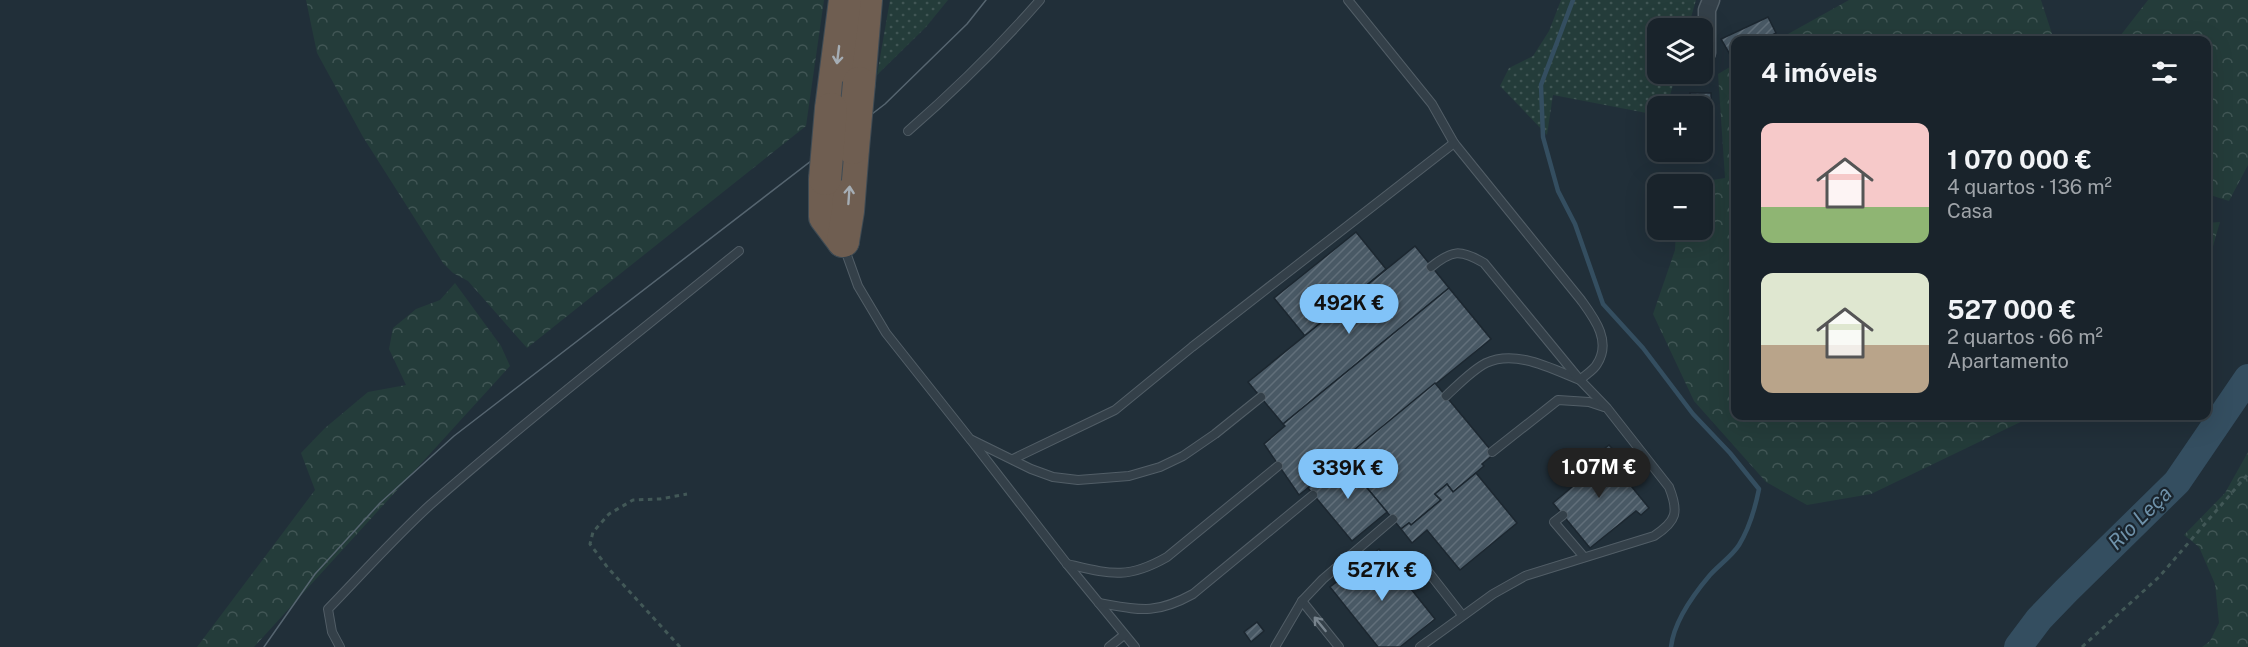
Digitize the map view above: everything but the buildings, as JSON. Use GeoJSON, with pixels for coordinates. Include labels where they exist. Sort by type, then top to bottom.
{"type":"FeatureCollection","features":[{"type":"Feature","properties":{"kind":"highway"},"geometry":{"type":"LineString","coordinates":[[843,241],[825,217],[825,179],[831,109],[845,0]]}},
{"type":"Feature","properties":{"kind":"highway"},"geometry":{"type":"LineString","coordinates":[[843,241],[848,211],[866,0]]}},
{"type":"Feature","properties":{"kind":"street"},"geometry":{"type":"LineString","coordinates":[[1707,18],[1711,0]]}},
{"type":"Feature","properties":{"kind":"lane"},"geometry":{"type":"LineString","coordinates":[[908,131],[982,62],[1040,0]]}},
{"type":"Feature","properties":{"kind":"lane"},"geometry":{"type":"LineString","coordinates":[[1348,0],[1432,104],[1454,143],[1597,323],[1604,347],[1597,364],[1580,380]]}},
{"type":"Feature","properties":{"kind":"lane"},"geometry":{"type":"LineString","coordinates":[[1013,459],[1115,410],[1191,347],[1454,143]]}},
{"type":"Feature","properties":{"kind":"lane"},"geometry":{"type":"LineString","coordinates":[[843,241],[858,286],[886,333],[1135,647]]}},
{"type":"Feature","properties":{"kind":"lane"},"geometry":{"type":"LineString","coordinates":[[340,647],[332,632],[328,609],[395,539],[430,506],[550,404],[739,251]]}},
{"type":"Feature","properties":{"kind":"lane"},"geometry":{"type":"LineString","coordinates":[[1420,647],[1493,594],[1525,576],[1654,536],[1667,528],[1676,513],[1670,487],[1607,408],[1580,380],[1484,263],[1473,256],[1459,253],[1447,255],[1431,267]]}},
{"type":"Feature","properties":{"kind":"lane"},"geometry":{"type":"LineString","coordinates":[[1446,396],[1484,364],[1505,356],[1544,366],[1580,380]]}},
{"type":"Feature","properties":{"kind":"lane"},"geometry":{"type":"LineString","coordinates":[[970,439],[1053,477],[1078,480],[1129,477],[1160,467],[1183,456],[1261,397]]}},
{"type":"Feature","properties":{"kind":"lane"},"geometry":{"type":"LineString","coordinates":[[1492,452],[1558,400],[1589,402],[1607,408]]}},
{"type":"Feature","properties":{"kind":"lane"},"geometry":{"type":"LineString","coordinates":[[1618,471],[1641,452]]}},
{"type":"Feature","properties":{"kind":"lane"},"geometry":{"type":"LineString","coordinates":[[1067,564],[1118,574],[1132,573],[1150,567],[1167,558],[1278,466]]}},
{"type":"Feature","properties":{"kind":"lane"},"geometry":{"type":"LineString","coordinates":[[1099,603],[1142,611],[1174,605],[1193,594],[1313,495]]}},
{"type":"Feature","properties":{"kind":"lane"},"geometry":{"type":"LineString","coordinates":[[1563,515],[1554,522],[1584,557]]}},
{"type":"Feature","properties":{"kind":"lane"},"geometry":{"type":"LineString","coordinates":[[1275,647],[1302,601],[1323,579],[1393,519]]}},
{"type":"Feature","properties":{"kind":"lane"},"geometry":{"type":"LineString","coordinates":[[1422,565],[1462,615]]}},
{"type":"Feature","properties":{"kind":"lane"},"geometry":{"type":"LineString","coordinates":[[1302,601],[1339,647]]}},
{"type":"Feature","properties":{"kind":"lane"},"geometry":{"type":"LineString","coordinates":[[1109,647],[1124,635]]}},
{"type":"Feature","properties":{"kind":"path"},"geometry":{"type":"LineString","coordinates":[[2082,647],[2159,577],[2248,474]]}},
{"type":"Feature","properties":{"kind":"path"},"geometry":{"type":"LineString","coordinates":[[680,647],[608,568],[590,544],[593,532],[609,514],[633,500],[660,500],[687,494]]}},
{"type":"Feature","properties":{"kind":"green space"},"geometry":{"type":"Polygon","coordinates":[[[306,0],[824,0],[806,126],[527,348],[468,281],[453,273],[443,263],[363,137],[317,53],[306,0]]]}},
{"type":"Feature","properties":{"kind":"green space"},"geometry":{"type":"Polygon","coordinates":[[[890,0],[948,0],[926,27],[877,75],[890,0]]]}},
{"type":"Feature","properties":{"kind":"green space"},"geometry":{"type":"Polygon","coordinates":[[[1561,0],[1696,0],[1691,18],[1647,18],[1647,84],[1673,84],[1670,96],[1647,96],[1647,113],[1553,95],[1547,135],[1500,86],[1509,68],[1533,56],[1549,31],[1561,0]]]}},
{"type":"Feature","properties":{"kind":"green space"},"geometry":{"type":"Polygon","coordinates":[[[1849,0],[2041,0],[2053,36],[1784,36],[1849,0]]]}},
{"type":"Feature","properties":{"kind":"green space"},"geometry":{"type":"Polygon","coordinates":[[[2148,0],[2248,0],[2248,165],[2229,201],[2211,195],[2211,36],[2120,36],[2148,0]]]}},
{"type":"Feature","properties":{"kind":"green space"},"geometry":{"type":"Polygon","coordinates":[[[1731,66],[1731,420],[2025,420],[1871,494],[1807,505],[1766,482],[1694,401],[1653,314],[1675,250],[1676,240],[1713,240],[1713,180],[1725,178],[1718,74],[1731,66]]]}},
{"type":"Feature","properties":{"kind":"green space"},"geometry":{"type":"Polygon","coordinates":[[[2220,222],[2211,253],[2211,223],[2220,222]]]}},
{"type":"Feature","properties":{"kind":"green space"},"geometry":{"type":"Polygon","coordinates":[[[455,283],[501,346],[510,366],[254,647],[197,647],[315,490],[301,453],[325,428],[368,392],[406,385],[389,349],[393,328],[416,309],[440,300],[455,283]]]}},
{"type":"Feature","properties":{"kind":"green space"},"geometry":{"type":"Polygon","coordinates":[[[2248,452],[2248,647],[2202,647],[2210,641],[2219,623],[2215,584],[2199,547],[2184,535],[2225,493],[2248,452]]]}},
{"type":"Feature","properties":{"kind":"waterway"},"geometry":{"type":"LineString","coordinates":[[1573,0],[1541,85],[1543,137],[1558,191],[1575,224],[1603,304],[1643,348],[1693,414],[1730,453],[1759,489],[1752,518],[1743,538],[1691,600],[1680,618],[1671,647]]}},
{"type":"Feature","properties":{"kind":"waterway","name":"Rio Leça"},"geometry":{"type":"LineString","coordinates":[[2018,647],[2039,619],[2177,482],[2248,378]]}},
{"type":"Feature","properties":{"kind":"tram line"},"geometry":{"type":"LineString","coordinates":[[264,647],[315,574],[380,503],[454,436],[885,104],[967,24],[986,0]]}}]}
